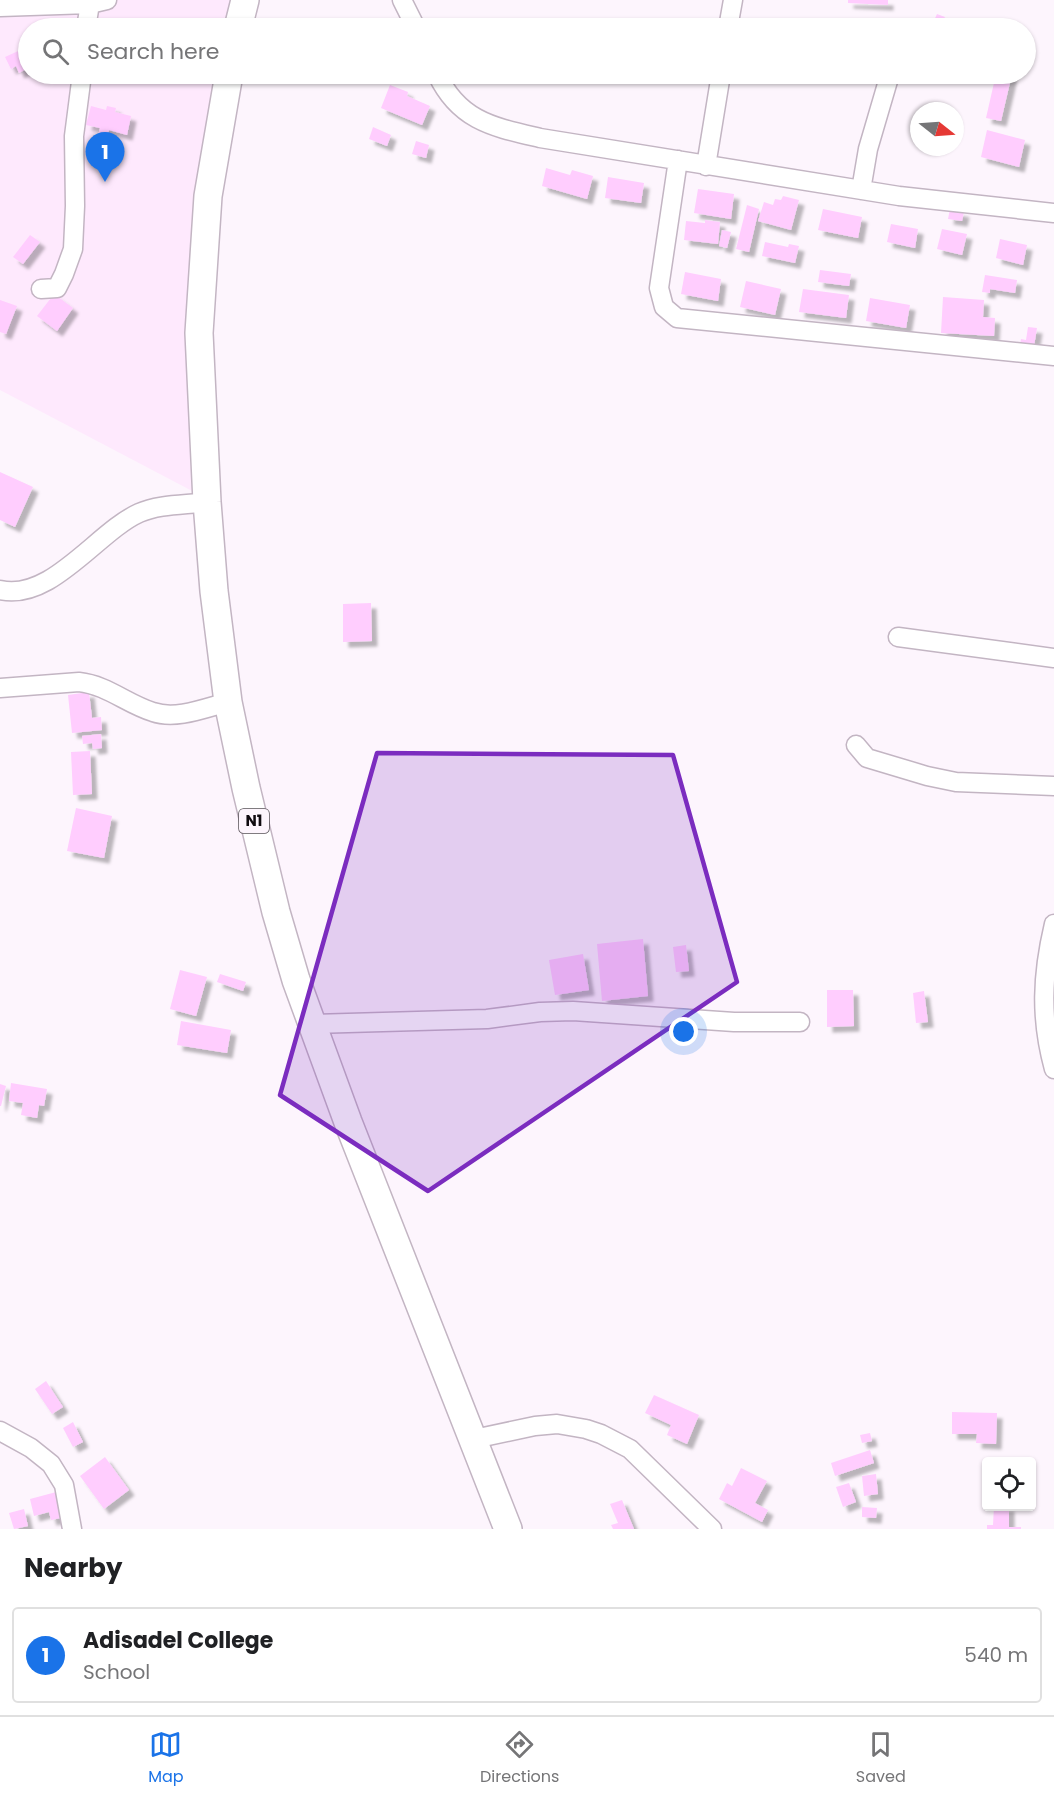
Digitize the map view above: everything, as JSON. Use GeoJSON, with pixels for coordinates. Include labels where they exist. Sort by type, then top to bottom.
{"type":"FeatureCollection","features":[{"type":"Feature","properties":{"kind":"highway"},"geometry":{"type":"LineString","coordinates":[[240,18],[245,0]]}},
{"type":"Feature","properties":{"kind":"highway","name":"N1"},"geometry":{"type":"LineString","coordinates":[[227,84],[208,196],[199,333],[207,502],[214,591],[228,702],[276,912],[296,980],[348,1122],[508,1529]]}},
{"type":"Feature","properties":{"kind":"street"},"geometry":{"type":"LineString","coordinates":[[402,0],[411,18]]}},
{"type":"Feature","properties":{"kind":"street"},"geometry":{"type":"LineString","coordinates":[[730,18],[733,0]]}},
{"type":"Feature","properties":{"kind":"street"},"geometry":{"type":"LineString","coordinates":[[0,7],[99,2],[91,18]]}},
{"type":"Feature","properties":{"kind":"street"},"geometry":{"type":"LineString","coordinates":[[41,289],[57,288],[73,249],[74,136],[81,84]]}},
{"type":"Feature","properties":{"kind":"street"},"geometry":{"type":"LineString","coordinates":[[442,84],[446,92],[470,115],[494,128],[540,138],[861,189],[1054,213]]}},
{"type":"Feature","properties":{"kind":"street"},"geometry":{"type":"LineString","coordinates":[[706,166],[719,84]]}},
{"type":"Feature","properties":{"kind":"street"},"geometry":{"type":"LineString","coordinates":[[861,189],[868,149],[887,84]]}},
{"type":"Feature","properties":{"kind":"street"},"geometry":{"type":"LineString","coordinates":[[678,160],[659,288],[664,306],[677,318],[1054,356]]}},
{"type":"Feature","properties":{"kind":"street"},"geometry":{"type":"LineString","coordinates":[[0,590],[20,591],[43,583],[136,514],[152,508],[207,502]]}},
{"type":"Feature","properties":{"kind":"street"},"geometry":{"type":"LineString","coordinates":[[898,637],[1054,658]]}},
{"type":"Feature","properties":{"kind":"street"},"geometry":{"type":"LineString","coordinates":[[0,688],[92,683],[154,713],[174,715],[228,702]]}},
{"type":"Feature","properties":{"kind":"street"},"geometry":{"type":"LineString","coordinates":[[856,745],[867,758],[956,782],[1054,786]]}},
{"type":"Feature","properties":{"kind":"street"},"geometry":{"type":"LineString","coordinates":[[1054,924],[1046,963],[1043,1002],[1044,1026],[1054,1069]]}},
{"type":"Feature","properties":{"kind":"street"},"geometry":{"type":"LineString","coordinates":[[313,1024],[487,1019],[540,1012],[573,1011],[734,1022],[800,1022]]}},
{"type":"Feature","properties":{"kind":"street"},"geometry":{"type":"LineString","coordinates":[[474,1439],[535,1426],[557,1424],[593,1431],[630,1449],[712,1529]]}},
{"type":"Feature","properties":{"kind":"street"},"geometry":{"type":"LineString","coordinates":[[0,1431],[31,1448],[51,1464],[64,1485],[72,1529]]}},
{"type":"Feature","properties":{"kind":"highlighted area"},"geometry":{"type":"Polygon","coordinates":[[[377,753],[673,755],[737,982],[428,1191],[280,1095],[377,753]]]}},
{"type":"Feature","properties":{"kind":"shaded area"},"geometry":{"type":"Polygon","coordinates":[[[0,0],[237,0],[234,18],[18,18],[18,84],[225,84],[196,493],[0,390],[0,0]]]}},
{"type":"Feature","properties":{"kind":"building"},"geometry":{"type":"Polygon","coordinates":[[[848,0],[888,0],[888,5],[848,3],[848,0]]]}},
{"type":"Feature","properties":{"kind":"building"},"geometry":{"type":"Polygon","coordinates":[[[937,14],[945,17],[945,18],[935,18],[937,14]]]}},
{"type":"Feature","properties":{"kind":"building"},"geometry":{"type":"Polygon","coordinates":[[[18,51],[18,71],[16,66],[11,69],[5,57],[18,51]]]}},
{"type":"Feature","properties":{"kind":"building"},"geometry":{"type":"Polygon","coordinates":[[[994,84],[1010,84],[1001,121],[986,118],[994,84]]]}},
{"type":"Feature","properties":{"kind":"building"},"geometry":{"type":"Polygon","coordinates":[[[390,85],[408,92],[407,96],[430,106],[422,125],[381,108],[390,85]]]}},
{"type":"Feature","properties":{"kind":"building"},"geometry":{"type":"Polygon","coordinates":[[[91,106],[106,110],[107,106],[116,108],[115,112],[131,116],[127,135],[109,130],[107,138],[98,136],[100,128],[86,125],[91,106]]]}},
{"type":"Feature","properties":{"kind":"building"},"geometry":{"type":"Polygon","coordinates":[[[373,127],[391,135],[387,146],[369,139],[373,127]]]}},
{"type":"Feature","properties":{"kind":"building"},"geometry":{"type":"Polygon","coordinates":[[[987,130],[1025,140],[1019,167],[981,157],[987,130]]]}},
{"type":"Feature","properties":{"kind":"building"},"geometry":{"type":"Polygon","coordinates":[[[416,141],[429,145],[426,158],[412,154],[416,141]]]}},
{"type":"Feature","properties":{"kind":"building"},"geometry":{"type":"Polygon","coordinates":[[[546,168],[570,175],[572,170],[593,176],[587,199],[542,186],[546,168]]]}},
{"type":"Feature","properties":{"kind":"building"},"geometry":{"type":"Polygon","coordinates":[[[608,177],[644,183],[641,203],[605,198],[608,177]]]}},
{"type":"Feature","properties":{"kind":"building"},"geometry":{"type":"Polygon","coordinates":[[[698,189],[734,194],[731,219],[694,213],[698,189]]]}},
{"type":"Feature","properties":{"kind":"building"},"geometry":{"type":"Polygon","coordinates":[[[783,196],[799,200],[791,230],[758,221],[764,202],[773,205],[775,199],[781,200],[783,196]]]}},
{"type":"Feature","properties":{"kind":"building"},"geometry":{"type":"Polygon","coordinates":[[[747,205],[759,209],[749,252],[736,249],[747,205]]]}},
{"type":"Feature","properties":{"kind":"building"},"geometry":{"type":"Polygon","coordinates":[[[823,209],[862,217],[858,238],[818,230],[823,209]]]}},
{"type":"Feature","properties":{"kind":"building"},"geometry":{"type":"Polygon","coordinates":[[[950,209],[964,212],[962,221],[948,219],[950,209]]]}},
{"type":"Feature","properties":{"kind":"building"},"geometry":{"type":"Polygon","coordinates":[[[705,220],[720,222],[718,244],[684,240],[686,221],[705,223],[705,220]]]}},
{"type":"Feature","properties":{"kind":"building"},"geometry":{"type":"Polygon","coordinates":[[[891,224],[918,229],[915,248],[887,242],[891,224]]]}},
{"type":"Feature","properties":{"kind":"building"},"geometry":{"type":"Polygon","coordinates":[[[942,229],[967,234],[962,255],[937,249],[942,229]]]}},
{"type":"Feature","properties":{"kind":"building"},"geometry":{"type":"Polygon","coordinates":[[[722,230],[731,232],[727,248],[719,246],[722,230]]]}},
{"type":"Feature","properties":{"kind":"building"},"geometry":{"type":"Polygon","coordinates":[[[30,235],[40,242],[23,264],[13,257],[30,235]]]}},
{"type":"Feature","properties":{"kind":"building"},"geometry":{"type":"Polygon","coordinates":[[[1000,239],[1027,245],[1023,265],[996,258],[1000,239]]]}},
{"type":"Feature","properties":{"kind":"building"},"geometry":{"type":"Polygon","coordinates":[[[765,242],[788,247],[789,244],[799,246],[795,263],[762,256],[765,242]]]}},
{"type":"Feature","properties":{"kind":"building"},"geometry":{"type":"Polygon","coordinates":[[[820,270],[851,274],[849,286],[818,282],[820,270]]]}},
{"type":"Feature","properties":{"kind":"building"},"geometry":{"type":"Polygon","coordinates":[[[685,272],[721,279],[718,301],[681,294],[685,272]]]}},
{"type":"Feature","properties":{"kind":"building"},"geometry":{"type":"Polygon","coordinates":[[[985,275],[1017,280],[1015,293],[990,289],[990,293],[982,292],[985,275]]]}},
{"type":"Feature","properties":{"kind":"building"},"geometry":{"type":"Polygon","coordinates":[[[746,281],[781,289],[775,315],[740,307],[746,281]]]}},
{"type":"Feature","properties":{"kind":"building"},"geometry":{"type":"Polygon","coordinates":[[[803,289],[849,295],[846,318],[799,312],[803,289]]]}},
{"type":"Feature","properties":{"kind":"building"},"geometry":{"type":"Polygon","coordinates":[[[54,294],[73,308],[57,331],[37,316],[54,294]]]}},
{"type":"Feature","properties":{"kind":"building"},"geometry":{"type":"Polygon","coordinates":[[[943,297],[984,300],[983,317],[995,318],[994,336],[941,333],[943,297]]]}},
{"type":"Feature","properties":{"kind":"building"},"geometry":{"type":"Polygon","coordinates":[[[870,298],[910,305],[906,328],[866,321],[870,298]]]}},
{"type":"Feature","properties":{"kind":"building"},"geometry":{"type":"Polygon","coordinates":[[[0,300],[17,306],[6,334],[0,332],[0,300]]]}},
{"type":"Feature","properties":{"kind":"building"},"geometry":{"type":"Polygon","coordinates":[[[1028,327],[1037,328],[1034,346],[1020,344],[1021,339],[1026,340],[1028,327]]]}},
{"type":"Feature","properties":{"kind":"building"},"geometry":{"type":"Polygon","coordinates":[[[0,472],[33,487],[15,527],[0,520],[0,472]]]}},
{"type":"Feature","properties":{"kind":"building"},"geometry":{"type":"Polygon","coordinates":[[[371,603],[372,641],[343,642],[343,604],[371,603]]]}},
{"type":"Feature","properties":{"kind":"building"},"geometry":{"type":"Polygon","coordinates":[[[89,692],[92,718],[101,717],[102,730],[72,733],[68,695],[89,692]]]}},
{"type":"Feature","properties":{"kind":"building"},"geometry":{"type":"Polygon","coordinates":[[[101,734],[102,748],[93,749],[92,743],[83,744],[82,736],[101,734]]]}},
{"type":"Feature","properties":{"kind":"building"},"geometry":{"type":"Polygon","coordinates":[[[90,751],[92,794],[73,795],[71,752],[90,751]]]}},
{"type":"Feature","properties":{"kind":"building"},"geometry":{"type":"Polygon","coordinates":[[[76,808],[112,816],[104,858],[67,851],[76,808]]]}},
{"type":"Feature","properties":{"kind":"building"},"geometry":{"type":"Polygon","coordinates":[[[643,939],[648,996],[602,1001],[597,944],[643,939]]]}},
{"type":"Feature","properties":{"kind":"building"},"geometry":{"type":"Polygon","coordinates":[[[686,945],[689,971],[676,972],[673,947],[686,945]]]}},
{"type":"Feature","properties":{"kind":"building"},"geometry":{"type":"Polygon","coordinates":[[[583,954],[589,990],[555,995],[549,960],[583,954]]]}},
{"type":"Feature","properties":{"kind":"building"},"geometry":{"type":"Polygon","coordinates":[[[180,970],[207,977],[196,1016],[170,1009],[180,970]]]}},
{"type":"Feature","properties":{"kind":"building"},"geometry":{"type":"Polygon","coordinates":[[[220,974],[246,982],[243,991],[217,982],[220,974]]]}},
{"type":"Feature","properties":{"kind":"building"},"geometry":{"type":"Polygon","coordinates":[[[827,990],[853,990],[854,1026],[827,1027],[827,990]]]}},
{"type":"Feature","properties":{"kind":"building"},"geometry":{"type":"Polygon","coordinates":[[[924,991],[928,1022],[916,1023],[913,993],[924,991]]]}},
{"type":"Feature","properties":{"kind":"building"},"geometry":{"type":"Polygon","coordinates":[[[181,1021],[231,1030],[227,1053],[177,1045],[181,1021]]]}},
{"type":"Feature","properties":{"kind":"building"},"geometry":{"type":"Polygon","coordinates":[[[11,1083],[47,1089],[44,1106],[39,1105],[37,1118],[21,1115],[23,1103],[9,1101],[11,1083]]]}},
{"type":"Feature","properties":{"kind":"building"},"geometry":{"type":"Polygon","coordinates":[[[0,1084],[6,1086],[1,1106],[0,1106],[0,1084]]]}},
{"type":"Feature","properties":{"kind":"building"},"geometry":{"type":"Polygon","coordinates":[[[46,1381],[63,1407],[52,1414],[35,1389],[46,1381]]]}},
{"type":"Feature","properties":{"kind":"building"},"geometry":{"type":"Polygon","coordinates":[[[654,1395],[699,1415],[687,1444],[667,1435],[671,1425],[645,1413],[654,1395]]]}},
{"type":"Feature","properties":{"kind":"building"},"geometry":{"type":"Polygon","coordinates":[[[952,1412],[997,1413],[996,1444],[976,1443],[977,1434],[952,1434],[952,1412]]]}},
{"type":"Feature","properties":{"kind":"building"},"geometry":{"type":"Polygon","coordinates":[[[73,1422],[83,1442],[73,1447],[63,1428],[73,1422]]]}},
{"type":"Feature","properties":{"kind":"building"},"geometry":{"type":"Polygon","coordinates":[[[870,1433],[872,1441],[862,1443],[860,1435],[870,1433]]]}},
{"type":"Feature","properties":{"kind":"building"},"geometry":{"type":"Polygon","coordinates":[[[870,1450],[874,1463],[835,1476],[831,1463],[870,1450]]]}},
{"type":"Feature","properties":{"kind":"building"},"geometry":{"type":"Polygon","coordinates":[[[105,1457],[129,1490],[104,1509],[80,1476],[105,1457]]]}},
{"type":"Feature","properties":{"kind":"building"},"geometry":{"type":"Polygon","coordinates":[[[741,1468],[767,1481],[755,1503],[768,1510],[762,1522],[719,1499],[727,1483],[732,1486],[741,1468]]]}},
{"type":"Feature","properties":{"kind":"building"},"geometry":{"type":"Polygon","coordinates":[[[876,1474],[878,1494],[864,1496],[862,1476],[876,1474]]]}},
{"type":"Feature","properties":{"kind":"building"},"geometry":{"type":"Polygon","coordinates":[[[849,1483],[856,1502],[843,1507],[836,1487],[849,1483]]]}},
{"type":"Feature","properties":{"kind":"building"},"geometry":{"type":"Polygon","coordinates":[[[60,1491],[66,1517],[51,1520],[49,1512],[34,1516],[30,1499],[60,1491]]]}},
{"type":"Feature","properties":{"kind":"building"},"geometry":{"type":"Polygon","coordinates":[[[622,1500],[634,1529],[613,1529],[611,1525],[618,1523],[610,1504],[622,1500]]]}},
{"type":"Feature","properties":{"kind":"building"},"geometry":{"type":"Polygon","coordinates":[[[862,1507],[877,1508],[876,1518],[862,1517],[862,1507]]]}},
{"type":"Feature","properties":{"kind":"building"},"geometry":{"type":"Polygon","coordinates":[[[24,1509],[28,1526],[14,1529],[9,1513],[24,1509]]]}},
{"type":"Feature","properties":{"kind":"building"},"geometry":{"type":"Polygon","coordinates":[[[994,1511],[1009,1511],[1009,1527],[1021,1527],[1021,1529],[987,1529],[987,1525],[993,1525],[994,1511]]]}},
{"type":"Feature","properties":{"kind":"place","name":"Adisadel College"},"geometry":{"type":"Point","coordinates":[105,182]}}]}
